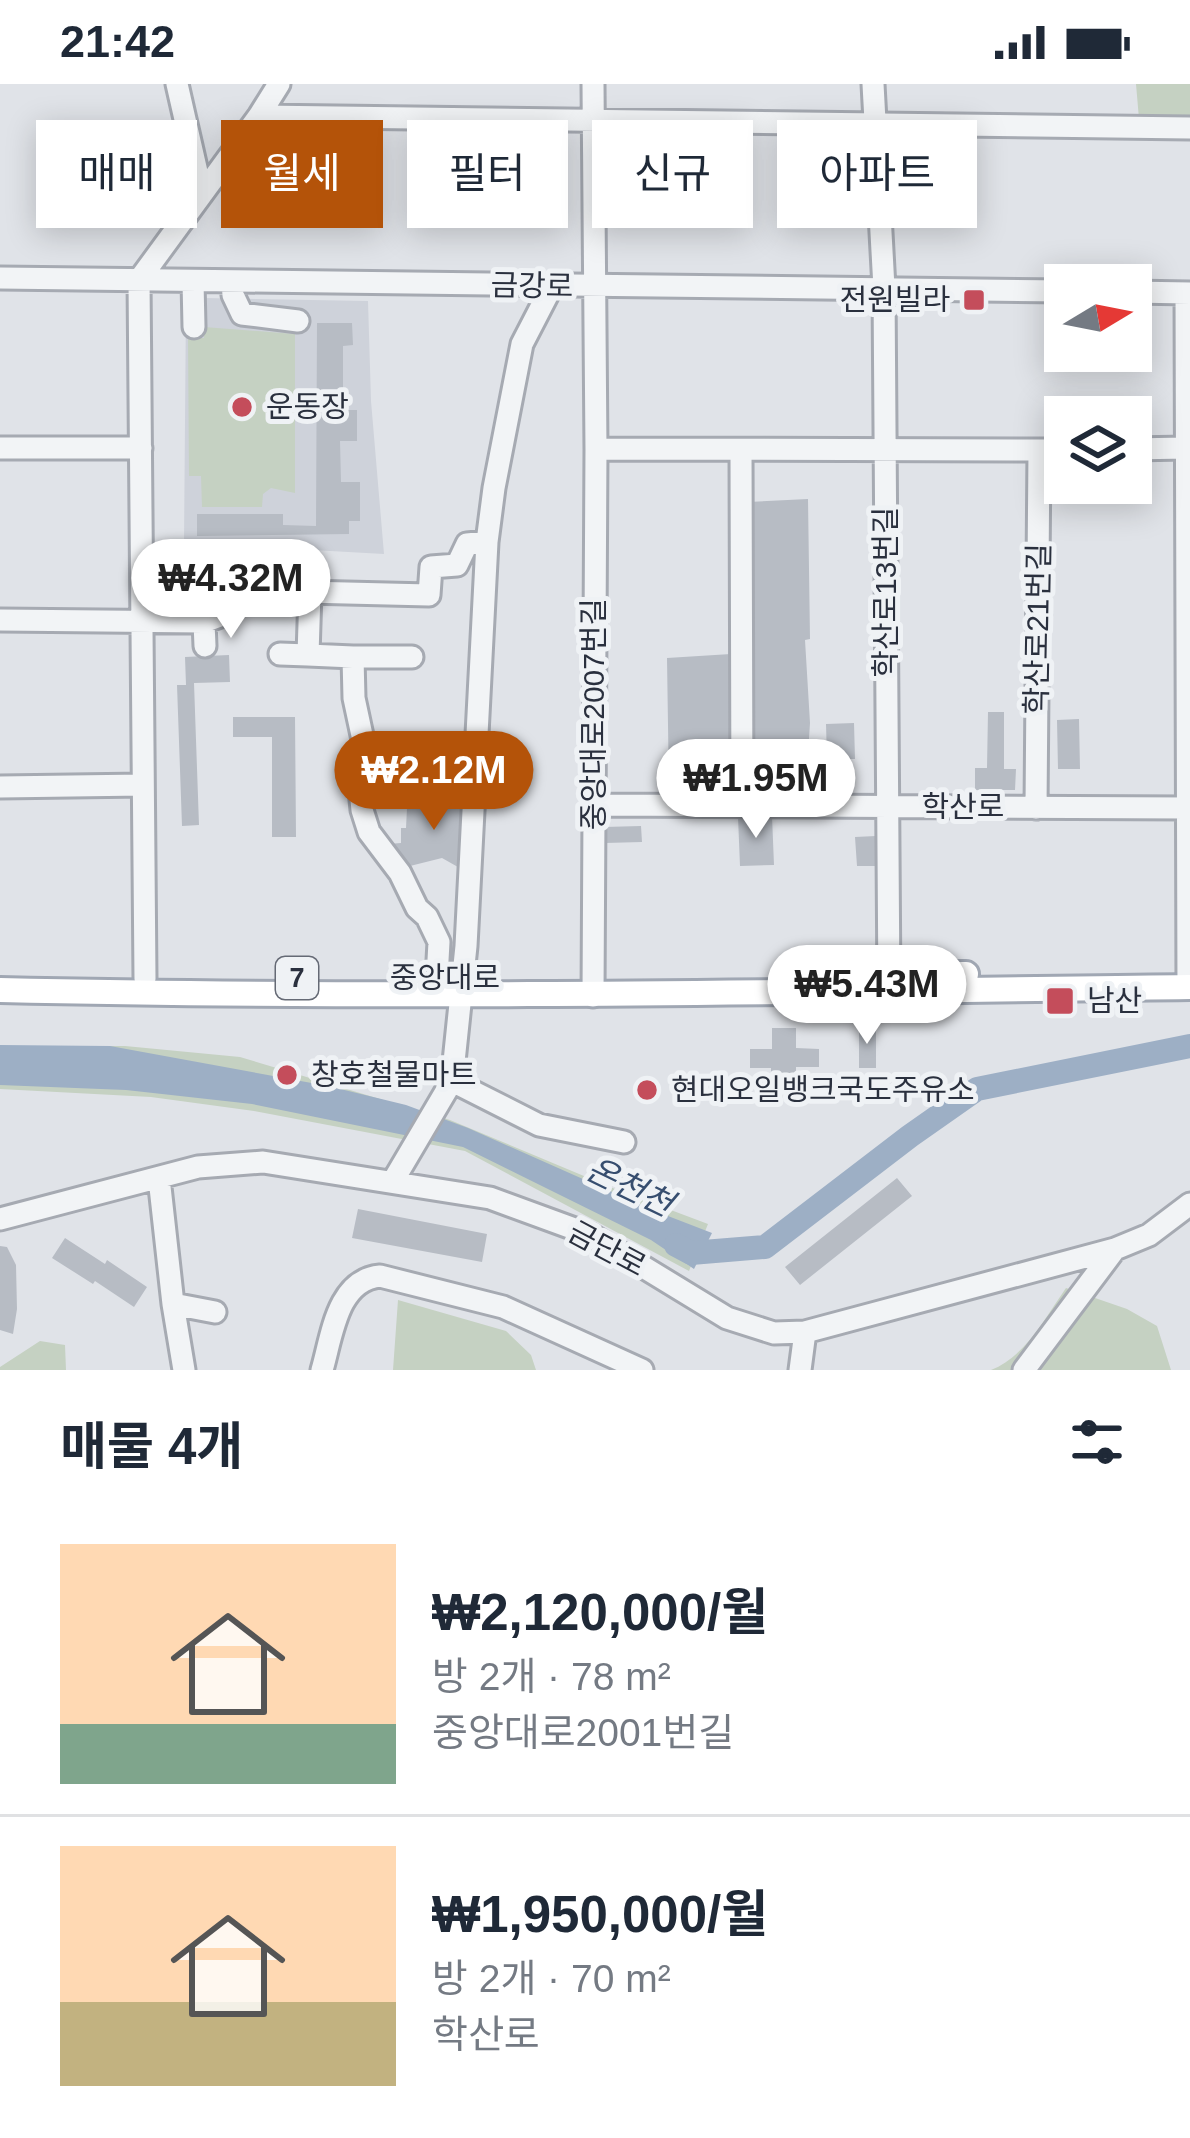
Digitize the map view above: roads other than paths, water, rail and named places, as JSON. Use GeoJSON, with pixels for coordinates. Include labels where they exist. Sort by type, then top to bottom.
{"type":"FeatureCollection","features":[{"type":"Feature","properties":{"kind":"main road","name":"중앙대로"},"geometry":{"type":"LineString","coordinates":[[0,976],[796,990],[890,983],[1189,981]]}},
{"type":"Feature","properties":{"kind":"main road","name":"중앙대로"},"geometry":{"type":"LineString","coordinates":[[0,990],[453,983]]}},
{"type":"Feature","properties":{"kind":"street"},"geometry":{"type":"LineString","coordinates":[[176,84],[202,194]]}},
{"type":"Feature","properties":{"kind":"street"},"geometry":{"type":"LineString","coordinates":[[145,979],[140,280],[279,84]]}},
{"type":"Feature","properties":{"kind":"street","name":"중앙대로2007번길"},"geometry":{"type":"LineString","coordinates":[[593,84],[593,987]]}},
{"type":"Feature","properties":{"kind":"street","name":"학산로13번길"},"geometry":{"type":"LineString","coordinates":[[873,84],[875,120]]}},
{"type":"Feature","properties":{"kind":"street"},"geometry":{"type":"LineString","coordinates":[[259,116],[777,122]]}},
{"type":"Feature","properties":{"kind":"street"},"geometry":{"type":"LineString","coordinates":[[977,125],[1190,128]]}},
{"type":"Feature","properties":{"kind":"street","name":"학산로13번길"},"geometry":{"type":"LineString","coordinates":[[881,228],[888,807]]}},
{"type":"Feature","properties":{"kind":"street","name":"금강로"},"geometry":{"type":"LineString","coordinates":[[0,278],[1044,291]]}},
{"type":"Feature","properties":{"kind":"street"},"geometry":{"type":"LineString","coordinates":[[194,281],[194,327]]}},
{"type":"Feature","properties":{"kind":"street"},"geometry":{"type":"LineString","coordinates":[[232,281],[242,314],[298,321]]}},
{"type":"Feature","properties":{"kind":"street"},"geometry":{"type":"LineString","coordinates":[[453,983],[494,488],[522,344],[552,286]]}},
{"type":"Feature","properties":{"kind":"street"},"geometry":{"type":"LineString","coordinates":[[1152,292],[1188,293],[1189,981]]}},
{"type":"Feature","properties":{"kind":"street"},"geometry":{"type":"LineString","coordinates":[[0,448],[141,448]]}},
{"type":"Feature","properties":{"kind":"street"},"geometry":{"type":"LineString","coordinates":[[1152,449],[1186,448]]}},
{"type":"Feature","properties":{"kind":"street"},"geometry":{"type":"LineString","coordinates":[[596,449],[1044,451]]}},
{"type":"Feature","properties":{"kind":"street"},"geometry":{"type":"LineString","coordinates":[[741,450],[742,806]]}},
{"type":"Feature","properties":{"kind":"street","name":"학산로21번길"},"geometry":{"type":"LineString","coordinates":[[1036,808],[1040,451]]}},
{"type":"Feature","properties":{"kind":"street"},"geometry":{"type":"LineString","coordinates":[[0,620],[204,622],[220,616],[219,590],[429,595],[430,568],[457,566],[467,544],[487,542]]}},
{"type":"Feature","properties":{"kind":"street"},"geometry":{"type":"LineString","coordinates":[[308,655],[310,592]]}},
{"type":"Feature","properties":{"kind":"street"},"geometry":{"type":"LineString","coordinates":[[204,622],[206,646]]}},
{"type":"Feature","properties":{"kind":"street"},"geometry":{"type":"LineString","coordinates":[[280,654],[412,656]]}},
{"type":"Feature","properties":{"kind":"street"},"geometry":{"type":"LineString","coordinates":[[353,657],[354,698],[365,754],[359,780],[362,810],[370,832],[427,917],[453,983]]}},
{"type":"Feature","properties":{"kind":"street"},"geometry":{"type":"LineString","coordinates":[[0,787],[143,785]]}},
{"type":"Feature","properties":{"kind":"street","name":"학산로"},"geometry":{"type":"LineString","coordinates":[[594,805],[1188,808]]}},
{"type":"Feature","properties":{"kind":"street"},"geometry":{"type":"LineString","coordinates":[[888,807],[890,983]]}},
{"type":"Feature","properties":{"kind":"street","name":"중앙대로"},"geometry":{"type":"LineString","coordinates":[[452,1081],[453,983]]}},
{"type":"Feature","properties":{"kind":"street"},"geometry":{"type":"LineString","coordinates":[[393,1181],[452,1081],[539,1125],[624,1142]]}},
{"type":"Feature","properties":{"kind":"street","name":"금단로"},"geometry":{"type":"LineString","coordinates":[[0,1219],[198,1167],[263,1162],[393,1181],[490,1198],[591,1235],[727,1318],[774,1333],[805,1332],[1115,1249],[1149,1235],[1190,1204]]}},
{"type":"Feature","properties":{"kind":"street"},"geometry":{"type":"LineString","coordinates":[[159,1178],[184,1370]]}},
{"type":"Feature","properties":{"kind":"street"},"geometry":{"type":"LineString","coordinates":[[1024,1370],[1115,1249]]}},
{"type":"Feature","properties":{"kind":"street"},"geometry":{"type":"LineString","coordinates":[[322,1370],[343,1301],[353,1286],[380,1276],[503,1307],[642,1370]]}},
{"type":"Feature","properties":{"kind":"street"},"geometry":{"type":"LineString","coordinates":[[173,1304],[215,1312]]}},
{"type":"Feature","properties":{"kind":"street"},"geometry":{"type":"LineString","coordinates":[[800,1370],[805,1332]]}},
{"type":"Feature","properties":{"kind":"water","name":"온천천"},"geometry":{"type":"Polygon","coordinates":[[[0,1045],[110,1046],[406,1105],[712,1233],[694,1269],[651,1240],[463,1147],[252,1104],[126,1090],[0,1085],[0,1045]]]}},
{"type":"Feature","properties":{"kind":"waterway","name":"온천천"},"geometry":{"type":"LineString","coordinates":[[676,1245],[691,1253],[765,1247],[977,1089],[1190,1046]]}},
{"type":"Feature","properties":{"kind":"place","name":"전원빌라"},"geometry":{"type":"Point","coordinates":[974,300]}},
{"type":"Feature","properties":{"kind":"place","name":"운동장"},"geometry":{"type":"Point","coordinates":[242,407]}},
{"type":"Feature","properties":{"kind":"place","name":"남산"},"geometry":{"type":"Point","coordinates":[1060,1001]}},
{"type":"Feature","properties":{"kind":"place","name":"창호철물마트"},"geometry":{"type":"Point","coordinates":[287,1075]}},
{"type":"Feature","properties":{"kind":"place","name":"현대오일뱅크국도주유소"},"geometry":{"type":"Point","coordinates":[647,1090]}}]}
